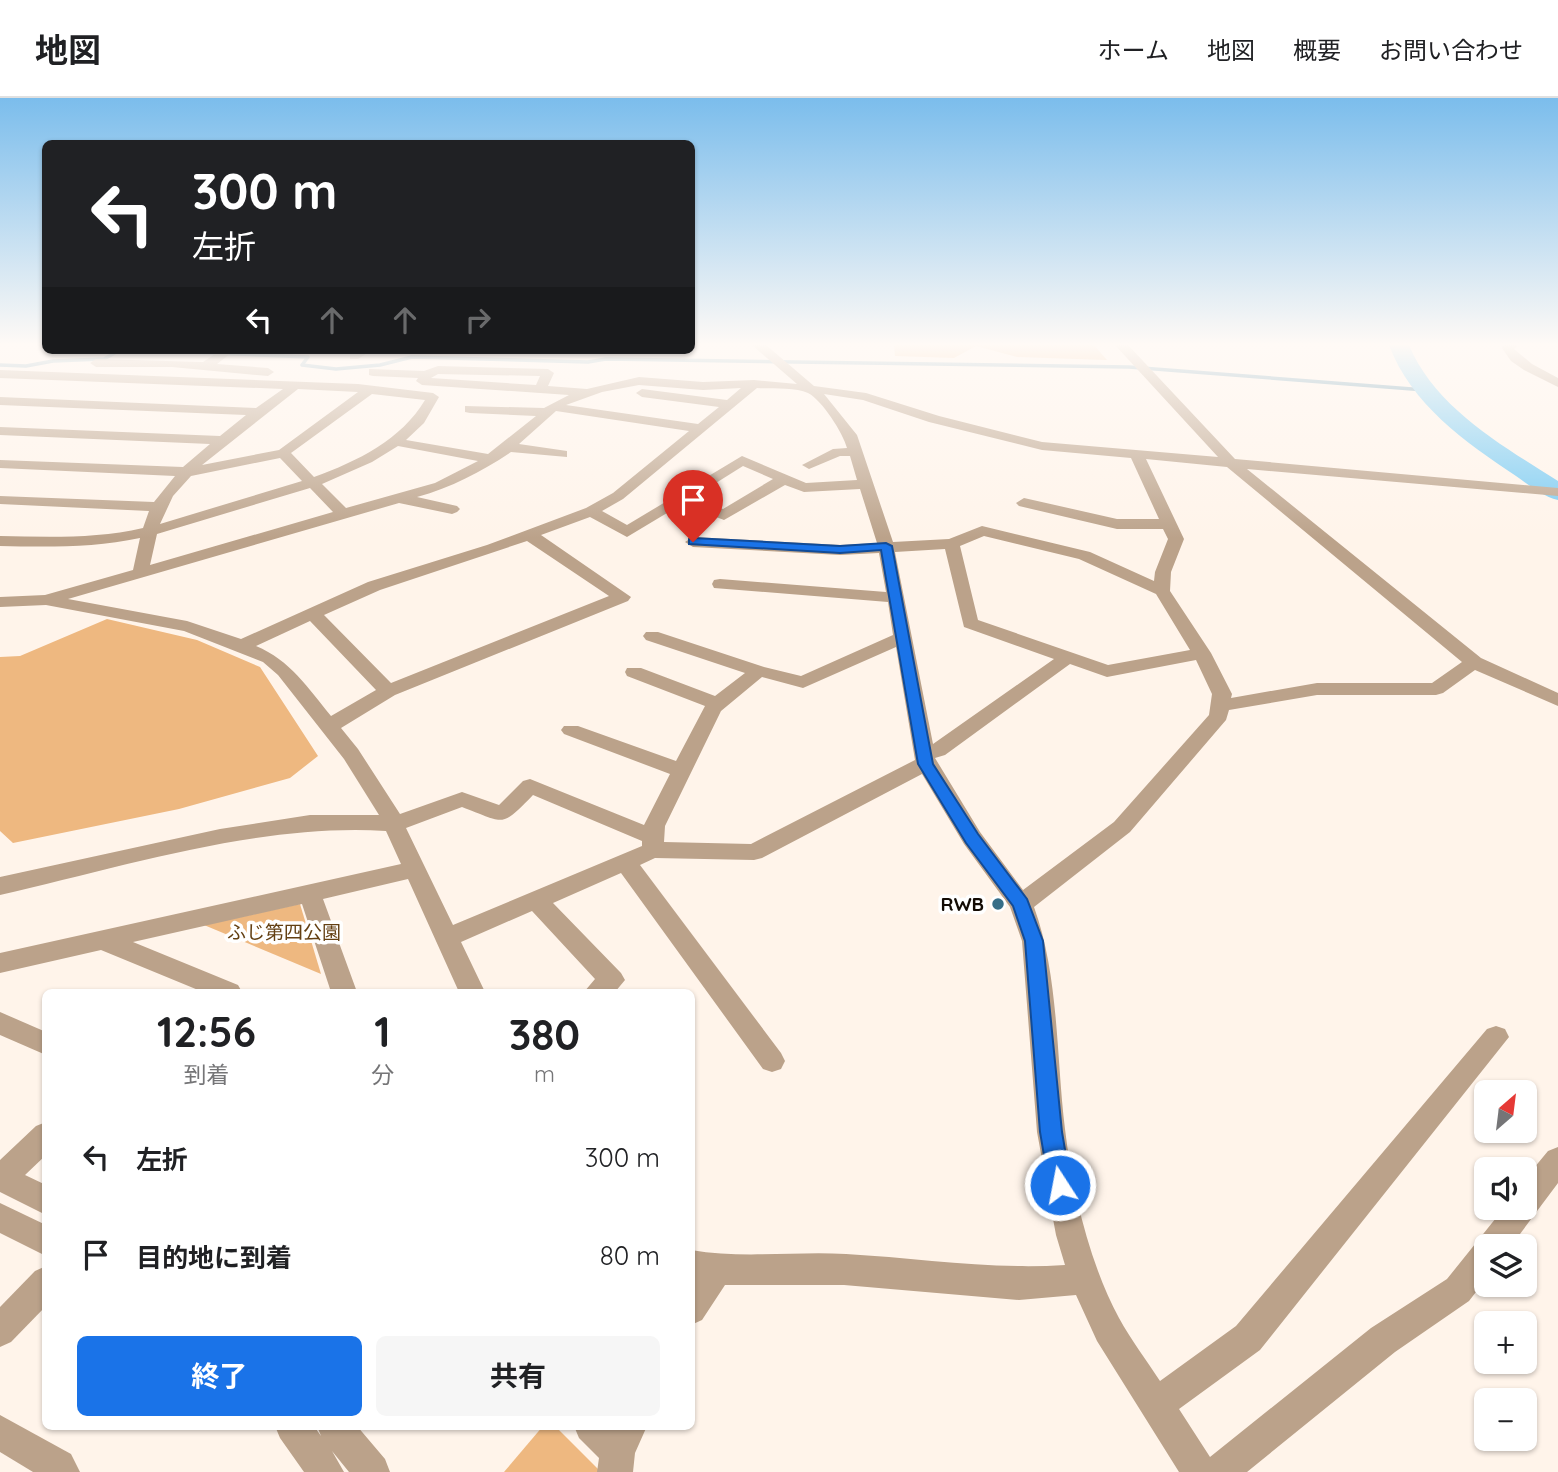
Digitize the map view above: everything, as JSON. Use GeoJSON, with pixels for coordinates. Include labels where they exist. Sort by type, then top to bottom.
{"type":"FeatureCollection","features":[{"type":"Feature","properties":{"kind":"street"},"geometry":{"type":"LineString","coordinates":[[8,444],[54,409]]}},
{"type":"Feature","properties":{"kind":"street"},"geometry":{"type":"LineString","coordinates":[[188,409],[260,412]]}},
{"type":"Feature","properties":{"kind":"street"},"geometry":{"type":"LineString","coordinates":[[141,573],[149,530],[159,507],[188,472],[223,440],[263,409]]}},
{"type":"Feature","properties":{"kind":"street"},"geometry":{"type":"LineString","coordinates":[[0,464],[188,472],[283,453],[343,409]]}},
{"type":"Feature","properties":{"kind":"street"},"geometry":{"type":"LineString","coordinates":[[0,541],[78,542],[131,535],[313,485],[397,442],[429,409]]}},
{"type":"Feature","properties":{"kind":"street"},"geometry":{"type":"LineString","coordinates":[[46,600],[401,499],[455,480],[508,447],[550,409]]}},
{"type":"Feature","properties":{"kind":"street"},"geometry":{"type":"LineString","coordinates":[[551,409],[699,428]]}},
{"type":"Feature","properties":{"kind":"street"},"geometry":{"type":"LineString","coordinates":[[240,646],[374,586],[591,510],[618,496],[723,409]]}},
{"type":"Feature","properties":{"kind":"street"},"geometry":{"type":"LineString","coordinates":[[831,409],[850,435],[886,546],[925,759],[972,838],[1021,904],[1034,941],[1051,1132],[1071,1235],[1085,1279],[1108,1330],[1199,1472]]}},
{"type":"Feature","properties":{"kind":"street"},"geometry":{"type":"LineString","coordinates":[[903,409],[1042,446],[1558,492]]}},
{"type":"Feature","properties":{"kind":"street"},"geometry":{"type":"LineString","coordinates":[[1181,409],[1229,461],[1474,662],[1558,700]]}},
{"type":"Feature","properties":{"kind":"street"},"geometry":{"type":"LineString","coordinates":[[0,431],[223,440]]}},
{"type":"Feature","properties":{"kind":"street"},"geometry":{"type":"LineString","coordinates":[[397,442],[491,458]]}},
{"type":"Feature","properties":{"kind":"street"},"geometry":{"type":"LineString","coordinates":[[508,447],[562,454]]}},
{"type":"Feature","properties":{"kind":"street"},"geometry":{"type":"LineString","coordinates":[[809,465],[838,452],[855,452]]}},
{"type":"Feature","properties":{"kind":"street"},"geometry":{"type":"LineString","coordinates":[[283,453],[343,514]]}},
{"type":"Feature","properties":{"kind":"street"},"geometry":{"type":"LineString","coordinates":[[1136,453],[1176,539],[1163,572],[1162,591]]}},
{"type":"Feature","properties":{"kind":"street"},"geometry":{"type":"LineString","coordinates":[[591,510],[626,532],[742,460],[804,488],[864,484]]}},
{"type":"Feature","properties":{"kind":"street"},"geometry":{"type":"LineString","coordinates":[[680,498],[724,515],[784,479]]}},
{"type":"Feature","properties":{"kind":"street"},"geometry":{"type":"LineString","coordinates":[[401,499],[452,509]]}},
{"type":"Feature","properties":{"kind":"street"},"geometry":{"type":"LineString","coordinates":[[0,500],[159,507]]}},
{"type":"Feature","properties":{"kind":"street"},"geometry":{"type":"LineString","coordinates":[[1024,503],[1117,524],[1169,524]]}},
{"type":"Feature","properties":{"kind":"street"},"geometry":{"type":"LineString","coordinates":[[693,542],[840,550],[952,544],[982,531],[1084,555],[1162,591],[1202,653],[1222,694],[1219,716],[1122,827],[1021,904]]}},
{"type":"Feature","properties":{"kind":"street"},"geometry":{"type":"LineString","coordinates":[[329,726],[388,691],[622,597],[528,534]]}},
{"type":"Feature","properties":{"kind":"street"},"geometry":{"type":"LineString","coordinates":[[952,544],[970,623],[1107,671],[1202,653]]}},
{"type":"Feature","properties":{"kind":"street"},"geometry":{"type":"LineString","coordinates":[[720,584],[896,598]]}},
{"type":"Feature","properties":{"kind":"street"},"geometry":{"type":"LineString","coordinates":[[0,602],[46,600],[187,626],[269,658],[285,671],[371,781],[416,869],[471,989]]}},
{"type":"Feature","properties":{"kind":"street"},"geometry":{"type":"LineString","coordinates":[[311,612],[388,691]]}},
{"type":"Feature","properties":{"kind":"street"},"geometry":{"type":"LineString","coordinates":[[652,636],[758,671],[803,682],[904,637]]}},
{"type":"Feature","properties":{"kind":"street"},"geometry":{"type":"LineString","coordinates":[[0,886],[220,837],[346,821],[394,824],[462,799],[502,814],[530,786],[653,844],[754,852],[925,759],[1068,657]]}},
{"type":"Feature","properties":{"kind":"street"},"geometry":{"type":"LineString","coordinates":[[1220,706],[1317,689],[1436,689],[1474,662]]}},
{"type":"Feature","properties":{"kind":"street"},"geometry":{"type":"LineString","coordinates":[[653,844],[654,826],[713,708],[758,671]]}},
{"type":"Feature","properties":{"kind":"street"},"geometry":{"type":"LineString","coordinates":[[634,672],[718,704]]}},
{"type":"Feature","properties":{"kind":"street"},"geometry":{"type":"LineString","coordinates":[[571,730],[682,771]]}},
{"type":"Feature","properties":{"kind":"street"},"geometry":{"type":"LineString","coordinates":[[447,938],[625,862],[653,844]]}},
{"type":"Feature","properties":{"kind":"street"},"geometry":{"type":"LineString","coordinates":[[625,862],[772,1061]]}},
{"type":"Feature","properties":{"kind":"street"},"geometry":{"type":"LineString","coordinates":[[0,962],[416,869]]}},
{"type":"Feature","properties":{"kind":"street"},"geometry":{"type":"LineString","coordinates":[[310,894],[343,989]]}},
{"type":"Feature","properties":{"kind":"street"},"geometry":{"type":"LineString","coordinates":[[536,900],[612,980],[601,989]]}},
{"type":"Feature","properties":{"kind":"street"},"geometry":{"type":"LineString","coordinates":[[100,939],[222,989]]}},
{"type":"Feature","properties":{"kind":"street"},"geometry":{"type":"LineString","coordinates":[[0,1023],[42,1042]]}},
{"type":"Feature","properties":{"kind":"street"},"geometry":{"type":"LineString","coordinates":[[1155,1406],[1248,1338],[1496,1037]]}},
{"type":"Feature","properties":{"kind":"street"},"geometry":{"type":"LineString","coordinates":[[42,1139],[1,1177],[42,1199]]}},
{"type":"Feature","properties":{"kind":"street"},"geometry":{"type":"LineString","coordinates":[[1537,1188],[1558,1160]]}},
{"type":"Feature","properties":{"kind":"street"},"geometry":{"type":"LineString","coordinates":[[0,1217],[42,1239]]}},
{"type":"Feature","properties":{"kind":"street"},"geometry":{"type":"LineString","coordinates":[[1501,1234],[1512,1220]]}},
{"type":"Feature","properties":{"kind":"street"},"geometry":{"type":"LineString","coordinates":[[695,1296],[704,1268],[844,1269],[1019,1284],[1085,1279]]}},
{"type":"Feature","properties":{"kind":"street"},"geometry":{"type":"LineString","coordinates":[[1219,1472],[1383,1340],[1458,1290],[1474,1269]]}},
{"type":"Feature","properties":{"kind":"street"},"geometry":{"type":"LineString","coordinates":[[0,1331],[42,1286]]}},
{"type":"Feature","properties":{"kind":"street"},"geometry":{"type":"LineString","coordinates":[[295,1430],[326,1472]]}},
{"type":"Feature","properties":{"kind":"street"},"geometry":{"type":"LineString","coordinates":[[337,1430],[372,1472]]}},
{"type":"Feature","properties":{"kind":"street"},"geometry":{"type":"LineString","coordinates":[[596,1430],[621,1450]]}},
{"type":"Feature","properties":{"kind":"street"},"geometry":{"type":"LineString","coordinates":[[0,1432],[62,1472]]}},
{"type":"Feature","properties":{"kind":"green space"},"geometry":{"type":"Polygon","coordinates":[[[107,619],[197,640],[260,667],[318,756],[290,778],[179,809],[13,843],[0,831],[0,657],[20,656],[107,619]]]}},
{"type":"Feature","properties":{"kind":"green space","name":"ふじ第四公園"},"geometry":{"type":"Polygon","coordinates":[[[300,904],[321,974],[204,925],[300,904]]]}},
{"type":"Feature","properties":{"kind":"green space"},"geometry":{"type":"Polygon","coordinates":[[[540,1430],[559,1430],[601,1472],[504,1472],[540,1430]]]}},
{"type":"Feature","properties":{"kind":"waterway"},"geometry":{"type":"LineString","coordinates":[[1443,409],[1491,447],[1558,492]]}},
{"type":"Feature","properties":{"kind":"place","name":"RWB"},"geometry":{"type":"Point","coordinates":[998,904]}},
{"type":"Feature","properties":{"kind":"route"},"geometry":{"type":"LineString","coordinates":[[693,542],[840,550],[886,546],[926,764],[972,838],[1021,904],[1034,941],[1051,1132],[1060,1185]]}}]}
